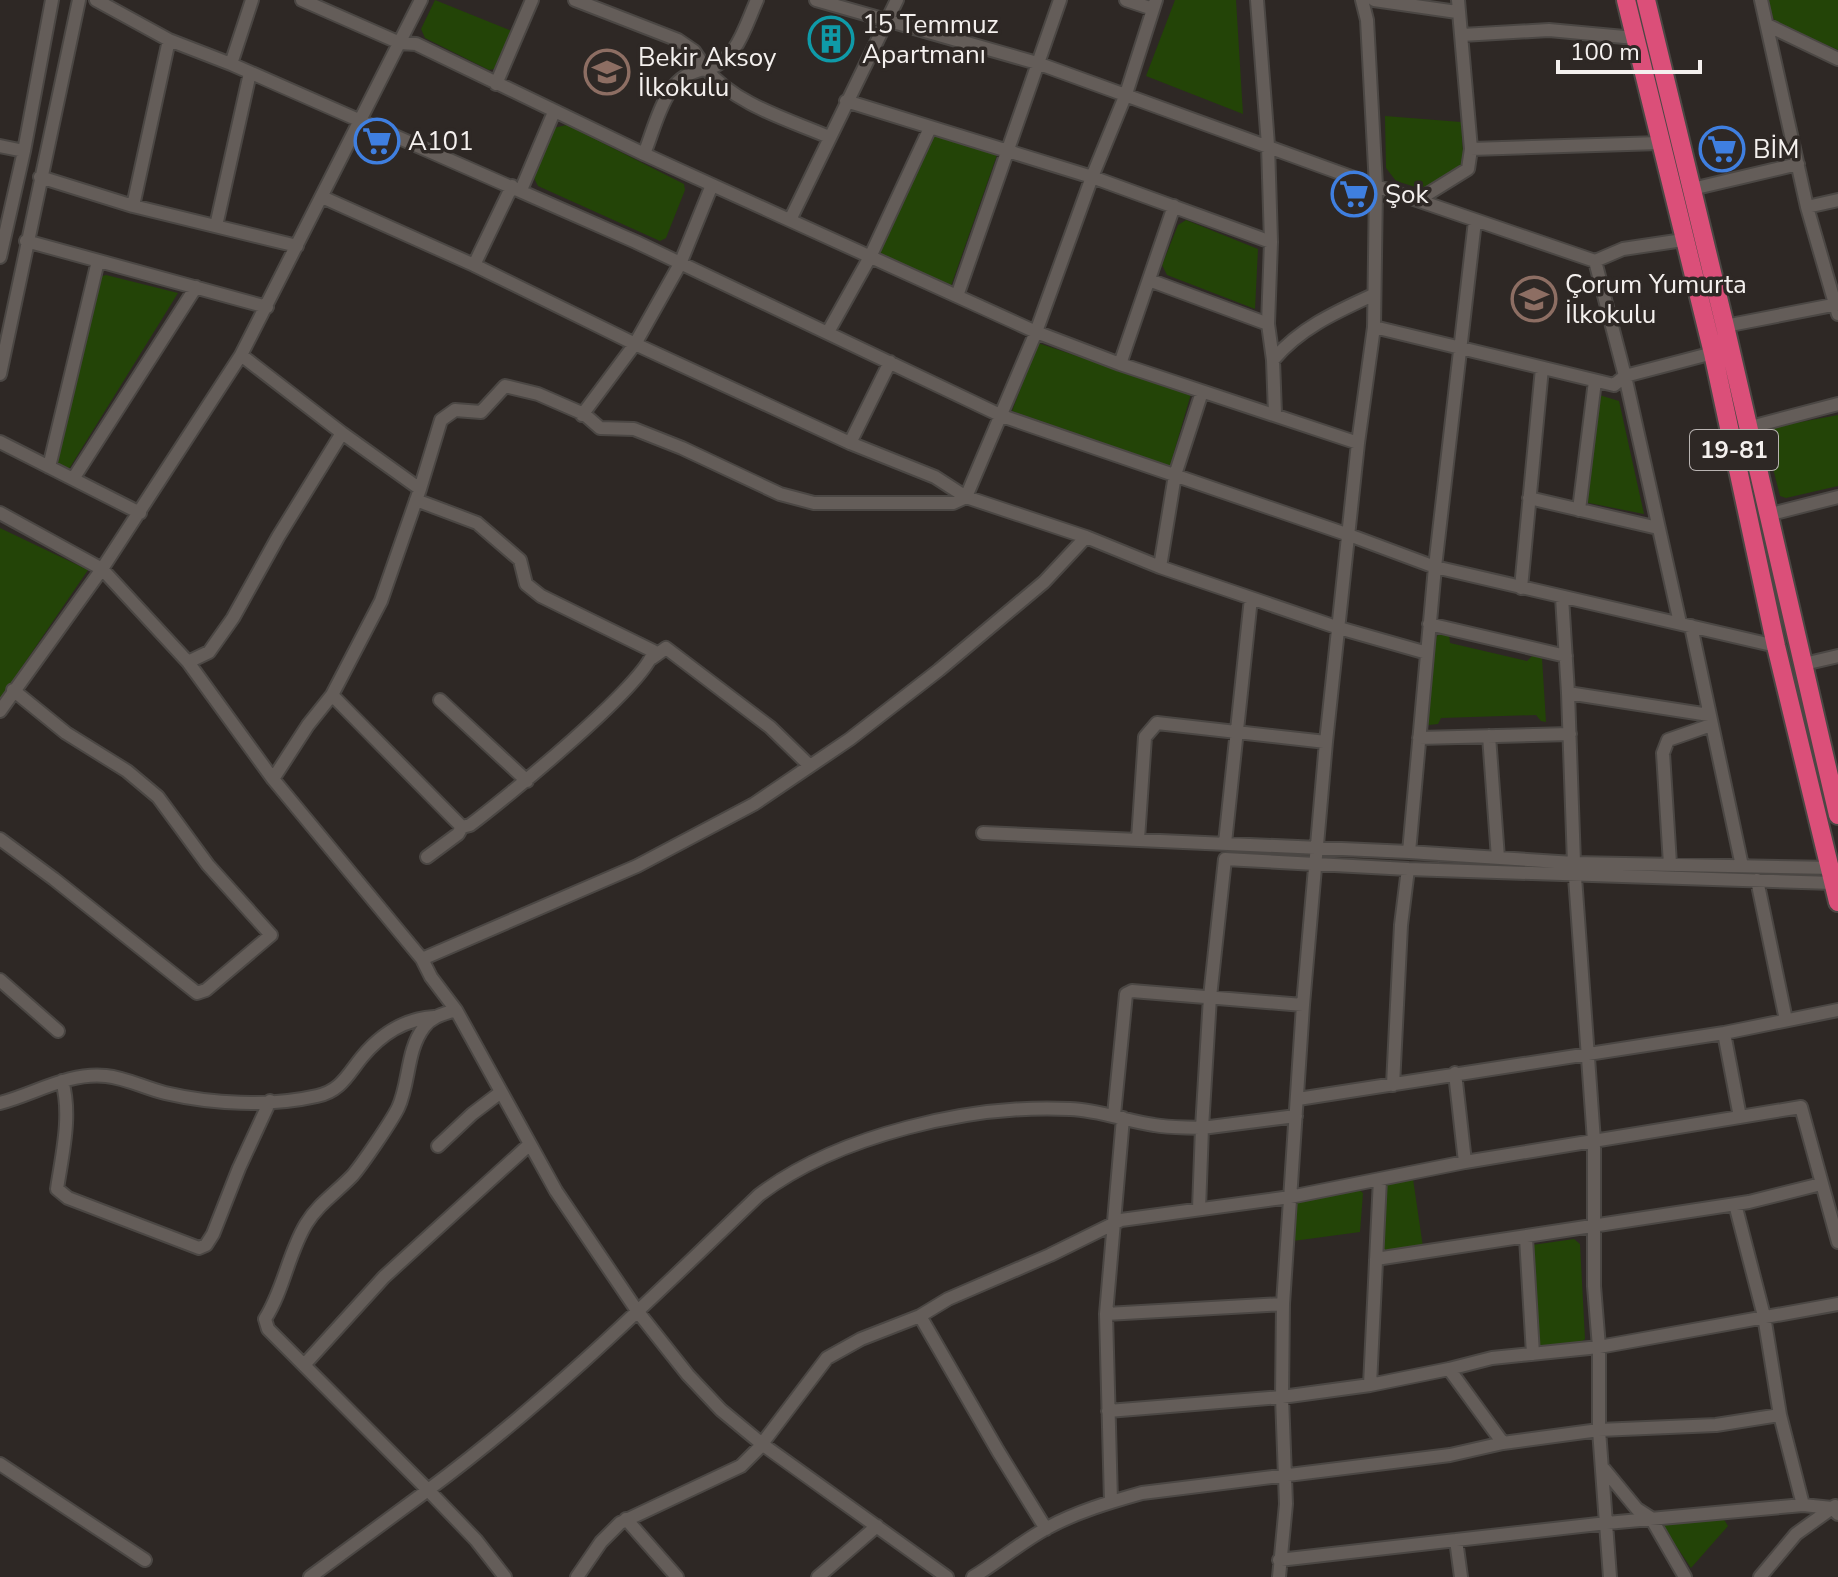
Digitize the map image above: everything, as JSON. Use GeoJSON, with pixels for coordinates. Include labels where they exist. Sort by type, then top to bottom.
{"type":"FeatureCollection","features":[{"type":"Feature","properties":{"kind":"highway","name":"19-81"},"geometry":{"type":"LineString","coordinates":[[1626,0],[1713,353],[1776,646],[1834,873],[1838,902]]}},
{"type":"Feature","properties":{"kind":"highway","name":"19-81"},"geometry":{"type":"LineString","coordinates":[[1646,0],[1838,815]]}},
{"type":"Feature","properties":{"kind":"street"},"geometry":{"type":"LineString","coordinates":[[0,257],[24,151],[52,0]]}},
{"type":"Feature","properties":{"kind":"street"},"geometry":{"type":"LineString","coordinates":[[0,374],[79,0]]}},
{"type":"Feature","properties":{"kind":"street"},"geometry":{"type":"LineString","coordinates":[[96,0],[169,40],[517,188],[1002,416],[1435,567],[1776,646]]}},
{"type":"Feature","properties":{"kind":"street"},"geometry":{"type":"LineString","coordinates":[[231,64],[252,0]]}},
{"type":"Feature","properties":{"kind":"street"},"geometry":{"type":"LineString","coordinates":[[302,0],[400,43],[416,44],[644,154],[1036,332],[1120,364],[1358,443]]}},
{"type":"Feature","properties":{"kind":"street"},"geometry":{"type":"LineString","coordinates":[[0,711],[140,513],[241,355],[421,0]]}},
{"type":"Feature","properties":{"kind":"street"},"geometry":{"type":"LineString","coordinates":[[496,84],[532,0]]}},
{"type":"Feature","properties":{"kind":"street"},"geometry":{"type":"LineString","coordinates":[[575,0],[678,40],[694,51],[721,85],[750,103],[829,137]]}},
{"type":"Feature","properties":{"kind":"street"},"geometry":{"type":"LineString","coordinates":[[644,154],[673,84],[686,74],[721,64],[732,53],[757,0]]}},
{"type":"Feature","properties":{"kind":"street"},"geometry":{"type":"LineString","coordinates":[[816,0],[1037,63],[1376,186],[1595,261],[1623,249],[1683,240]]}},
{"type":"Feature","properties":{"kind":"street"},"geometry":{"type":"LineString","coordinates":[[790,220],[897,0]]}},
{"type":"Feature","properties":{"kind":"street"},"geometry":{"type":"LineString","coordinates":[[957,296],[1060,0]]}},
{"type":"Feature","properties":{"kind":"street"},"geometry":{"type":"LineString","coordinates":[[273,779],[332,695],[381,601],[441,420],[455,410],[481,412],[505,386],[538,394],[582,415],[600,428],[634,429],[780,494],[814,503],[953,503],[966,497],[1036,332],[1092,177],[1126,94],[1155,4],[1126,0]]}},
{"type":"Feature","properties":{"kind":"street"},"geometry":{"type":"LineString","coordinates":[[1257,0],[1268,145],[1271,242],[1268,324],[1275,414]]}},
{"type":"Feature","properties":{"kind":"street"},"geometry":{"type":"LineString","coordinates":[[1279,1577],[1286,1504],[1283,1304],[1303,1005],[1326,742],[1358,443],[1374,327],[1376,186],[1367,20],[1362,0]]}},
{"type":"Feature","properties":{"kind":"street"},"geometry":{"type":"LineString","coordinates":[[1374,0],[1457,6],[1471,149],[1468,169],[1418,200]]}},
{"type":"Feature","properties":{"kind":"street"},"geometry":{"type":"LineString","coordinates":[[1725,326],[1837,307],[1807,207],[1761,0]]}},
{"type":"Feature","properties":{"kind":"street"},"geometry":{"type":"LineString","coordinates":[[1767,25],[1838,59]]}},
{"type":"Feature","properties":{"kind":"street"},"geometry":{"type":"LineString","coordinates":[[1462,35],[1549,30],[1635,38]]}},
{"type":"Feature","properties":{"kind":"street"},"geometry":{"type":"LineString","coordinates":[[133,206],[169,40]]}},
{"type":"Feature","properties":{"kind":"street"},"geometry":{"type":"LineString","coordinates":[[216,226],[250,73]]}},
{"type":"Feature","properties":{"kind":"street"},"geometry":{"type":"LineString","coordinates":[[846,101],[1092,177],[1271,242]]}},
{"type":"Feature","properties":{"kind":"street"},"geometry":{"type":"LineString","coordinates":[[474,265],[517,188],[554,112]]}},
{"type":"Feature","properties":{"kind":"street"},"geometry":{"type":"LineString","coordinates":[[828,332],[870,257],[930,128]]}},
{"type":"Feature","properties":{"kind":"street"},"geometry":{"type":"LineString","coordinates":[[1471,149],[1660,143]]}},
{"type":"Feature","properties":{"kind":"street"},"geometry":{"type":"LineString","coordinates":[[0,146],[24,151]]}},
{"type":"Feature","properties":{"kind":"street"},"geometry":{"type":"LineString","coordinates":[[1692,189],[1798,164]]}},
{"type":"Feature","properties":{"kind":"street"},"geometry":{"type":"LineString","coordinates":[[40,177],[133,206],[297,246]]}},
{"type":"Feature","properties":{"kind":"street"},"geometry":{"type":"LineString","coordinates":[[582,415],[635,344],[680,264],[712,185]]}},
{"type":"Feature","properties":{"kind":"street"},"geometry":{"type":"LineString","coordinates":[[322,197],[474,265],[635,344],[850,443],[935,477],[966,497],[1339,628],[1427,653]]}},
{"type":"Feature","properties":{"kind":"street"},"geometry":{"type":"LineString","coordinates":[[1807,207],[1838,200]]}},
{"type":"Feature","properties":{"kind":"street"},"geometry":{"type":"LineString","coordinates":[[1120,364],[1174,206]]}},
{"type":"Feature","properties":{"kind":"street"},"geometry":{"type":"LineString","coordinates":[[1409,852],[1429,624],[1475,221]]}},
{"type":"Feature","properties":{"kind":"street"},"geometry":{"type":"LineString","coordinates":[[26,241],[267,307]]}},
{"type":"Feature","properties":{"kind":"street"},"geometry":{"type":"LineString","coordinates":[[49,467],[98,261]]}},
{"type":"Feature","properties":{"kind":"street"},"geometry":{"type":"LineString","coordinates":[[1595,261],[1625,376],[1658,528],[1710,720],[1742,866]]}},
{"type":"Feature","properties":{"kind":"street"},"geometry":{"type":"LineString","coordinates":[[1149,280],[1268,324]]}},
{"type":"Feature","properties":{"kind":"street"},"geometry":{"type":"LineString","coordinates":[[73,479],[196,287]]}},
{"type":"Feature","properties":{"kind":"street"},"geometry":{"type":"LineString","coordinates":[[1273,360],[1288,342],[1325,317],[1373,295]]}},
{"type":"Feature","properties":{"kind":"street"},"geometry":{"type":"LineString","coordinates":[[1374,327],[1614,385],[1625,376],[1713,353]]}},
{"type":"Feature","properties":{"kind":"street"},"geometry":{"type":"LineString","coordinates":[[241,355],[418,494],[477,523],[520,560],[526,584],[541,596],[653,651],[652,658]]}},
{"type":"Feature","properties":{"kind":"street"},"geometry":{"type":"LineString","coordinates":[[850,443],[890,362]]}},
{"type":"Feature","properties":{"kind":"street"},"geometry":{"type":"LineString","coordinates":[[1521,588],[1542,368]]}},
{"type":"Feature","properties":{"kind":"street"},"geometry":{"type":"LineString","coordinates":[[1579,510],[1595,381]]}},
{"type":"Feature","properties":{"kind":"street"},"geometry":{"type":"LineString","coordinates":[[1160,567],[1175,475],[1202,392]]}},
{"type":"Feature","properties":{"kind":"street"},"geometry":{"type":"LineString","coordinates":[[1747,428],[1838,404]]}},
{"type":"Feature","properties":{"kind":"street"},"geometry":{"type":"LineString","coordinates":[[188,662],[209,652],[233,618],[342,433]]}},
{"type":"Feature","properties":{"kind":"street"},"geometry":{"type":"LineString","coordinates":[[0,442],[140,513]]}},
{"type":"Feature","properties":{"kind":"street"},"geometry":{"type":"LineString","coordinates":[[1767,515],[1838,497]]}},
{"type":"Feature","properties":{"kind":"street"},"geometry":{"type":"LineString","coordinates":[[1529,498],[1658,528]]}},
{"type":"Feature","properties":{"kind":"street"},"geometry":{"type":"LineString","coordinates":[[0,513],[102,569],[188,662],[273,779],[422,959],[431,977],[456,1010],[556,1191],[638,1312],[688,1375],[721,1410],[762,1444],[947,1577]]}},
{"type":"Feature","properties":{"kind":"street"},"geometry":{"type":"LineString","coordinates":[[422,959],[637,866],[754,804],[850,739],[999,621],[1044,582],[1086,537]]}},
{"type":"Feature","properties":{"kind":"street"},"geometry":{"type":"LineString","coordinates":[[1562,597],[1574,869],[1594,1141],[1594,1286],[1599,1347],[1599,1430],[1610,1577]]}},
{"type":"Feature","properties":{"kind":"street"},"geometry":{"type":"LineString","coordinates":[[1225,843],[1251,598]]}},
{"type":"Feature","properties":{"kind":"street"},"geometry":{"type":"LineString","coordinates":[[1429,624],[1566,656]]}},
{"type":"Feature","properties":{"kind":"street"},"geometry":{"type":"LineString","coordinates":[[427,857],[458,834],[462,827],[470,825],[527,781],[633,682],[652,658],[666,648],[770,727],[810,766]]}},
{"type":"Feature","properties":{"kind":"street"},"geometry":{"type":"LineString","coordinates":[[1804,664],[1838,656]]}},
{"type":"Feature","properties":{"kind":"street"},"geometry":{"type":"LineString","coordinates":[[0,839],[197,993],[206,990],[271,935],[208,865],[158,797],[127,771],[66,733],[13,690]]}},
{"type":"Feature","properties":{"kind":"street"},"geometry":{"type":"LineString","coordinates":[[1568,693],[1710,720]]}},
{"type":"Feature","properties":{"kind":"street"},"geometry":{"type":"LineString","coordinates":[[332,695],[462,827]]}},
{"type":"Feature","properties":{"kind":"street"},"geometry":{"type":"LineString","coordinates":[[440,700],[527,781]]}},
{"type":"Feature","properties":{"kind":"street"},"geometry":{"type":"LineString","coordinates":[[1670,864],[1663,753],[1668,740],[1710,720]]}},
{"type":"Feature","properties":{"kind":"street"},"geometry":{"type":"LineString","coordinates":[[1138,839],[1145,737],[1157,723],[1326,742]]}},
{"type":"Feature","properties":{"kind":"street"},"geometry":{"type":"LineString","coordinates":[[1419,738],[1570,734]]}},
{"type":"Feature","properties":{"kind":"street"},"geometry":{"type":"LineString","coordinates":[[1489,736],[1498,858]]}},
{"type":"Feature","properties":{"kind":"street"},"geometry":{"type":"LineString","coordinates":[[983,833],[1409,852],[1498,858],[1574,869],[1757,880],[1834,873]]}},
{"type":"Feature","properties":{"kind":"street"},"geometry":{"type":"LineString","coordinates":[[1199,1209],[1210,997],[1225,859],[1408,869],[1574,869],[1670,864],[1834,873]]}},
{"type":"Feature","properties":{"kind":"street"},"geometry":{"type":"LineString","coordinates":[[1393,1085],[1401,925],[1408,869]]}},
{"type":"Feature","properties":{"kind":"street"},"geometry":{"type":"LineString","coordinates":[[1757,880],[1786,1020]]}},
{"type":"Feature","properties":{"kind":"street"},"geometry":{"type":"LineString","coordinates":[[0,980],[58,1031]]}},
{"type":"Feature","properties":{"kind":"street"},"geometry":{"type":"LineString","coordinates":[[1111,1502],[1106,1314],[1126,994],[1132,991],[1303,1005]]}},
{"type":"Feature","properties":{"kind":"street"},"geometry":{"type":"LineString","coordinates":[[0,1103],[83,1076],[106,1076],[196,1100],[270,1101],[321,1096],[344,1083],[375,1042],[398,1025],[456,1010]]}},
{"type":"Feature","properties":{"kind":"street"},"geometry":{"type":"LineString","coordinates":[[1298,1099],[1724,1033],[1838,1010]]}},
{"type":"Feature","properties":{"kind":"street"},"geometry":{"type":"LineString","coordinates":[[434,1017],[424,1026],[413,1047],[398,1108],[354,1174],[307,1222],[292,1253],[279,1295],[265,1319],[268,1329],[476,1540],[505,1577]]}},
{"type":"Feature","properties":{"kind":"street"},"geometry":{"type":"LineString","coordinates":[[1724,1033],[1740,1117]]}},
{"type":"Feature","properties":{"kind":"street"},"geometry":{"type":"LineString","coordinates":[[1455,1073],[1465,1162]]}},
{"type":"Feature","properties":{"kind":"street"},"geometry":{"type":"LineString","coordinates":[[62,1081],[66,1095],[66,1120],[57,1189],[68,1198],[199,1248],[206,1245],[213,1234],[270,1101]]}},
{"type":"Feature","properties":{"kind":"street"},"geometry":{"type":"LineString","coordinates":[[438,1146],[501,1092]]}},
{"type":"Feature","properties":{"kind":"street"},"geometry":{"type":"LineString","coordinates":[[577,1577],[607,1535],[626,1519],[741,1466],[762,1444],[827,1358],[861,1339],[920,1316],[948,1299],[1050,1255],[1113,1223],[1290,1197],[1465,1162],[1801,1107],[1838,1242]]}},
{"type":"Feature","properties":{"kind":"street"},"geometry":{"type":"LineString","coordinates":[[310,1577],[465,1463],[638,1312],[759,1195],[784,1176],[907,1127],[968,1116],[1070,1109],[1152,1125],[1202,1128],[1296,1116]]}},
{"type":"Feature","properties":{"kind":"street"},"geometry":{"type":"LineString","coordinates":[[304,1365],[384,1277],[530,1144]]}},
{"type":"Feature","properties":{"kind":"street"},"geometry":{"type":"LineString","coordinates":[[1370,1385],[1380,1179]]}},
{"type":"Feature","properties":{"kind":"street"},"geometry":{"type":"LineString","coordinates":[[1376,1259],[1735,1204],[1821,1184]]}},
{"type":"Feature","properties":{"kind":"street"},"geometry":{"type":"LineString","coordinates":[[1735,1204],[1764,1316],[1780,1415],[1803,1505]]}},
{"type":"Feature","properties":{"kind":"street"},"geometry":{"type":"LineString","coordinates":[[1526,1238],[1533,1354]]}},
{"type":"Feature","properties":{"kind":"street"},"geometry":{"type":"LineString","coordinates":[[1106,1314],[1283,1304]]}},
{"type":"Feature","properties":{"kind":"street"},"geometry":{"type":"LineString","coordinates":[[1108,1411],[1282,1397],[1370,1385],[1492,1358],[1599,1347],[1838,1304]]}},
{"type":"Feature","properties":{"kind":"street"},"geometry":{"type":"LineString","coordinates":[[920,1316],[1046,1529]]}},
{"type":"Feature","properties":{"kind":"street"},"geometry":{"type":"LineString","coordinates":[[1449,1369],[1503,1443]]}},
{"type":"Feature","properties":{"kind":"street"},"geometry":{"type":"LineString","coordinates":[[973,1577],[1046,1529],[1111,1502],[1142,1493],[1450,1455],[1503,1443],[1599,1430],[1716,1425],[1780,1415]]}},
{"type":"Feature","properties":{"kind":"street"},"geometry":{"type":"LineString","coordinates":[[0,1464],[145,1560]]}},
{"type":"Feature","properties":{"kind":"street"},"geometry":{"type":"LineString","coordinates":[[1602,1466],[1628,1498],[1651,1518],[1685,1577]]}},
{"type":"Feature","properties":{"kind":"street"},"geometry":{"type":"LineString","coordinates":[[1279,1560],[1651,1518],[1803,1505],[1836,1509]]}},
{"type":"Feature","properties":{"kind":"street"},"geometry":{"type":"LineString","coordinates":[[1760,1577],[1796,1534],[1836,1509]]}},
{"type":"Feature","properties":{"kind":"street"},"geometry":{"type":"LineString","coordinates":[[626,1519],[677,1577]]}},
{"type":"Feature","properties":{"kind":"street"},"geometry":{"type":"LineString","coordinates":[[818,1577],[877,1526]]}},
{"type":"Feature","properties":{"kind":"street"},"geometry":{"type":"LineString","coordinates":[[1456,1540],[1461,1577]]}},
{"type":"Feature","properties":{"kind":"green space"},"geometry":{"type":"Polygon","coordinates":[[[435,0],[512,31],[494,69],[489,70],[425,38],[421,29],[435,0]]]}},
{"type":"Feature","properties":{"kind":"green space"},"geometry":{"type":"Polygon","coordinates":[[[1175,0],[1236,0],[1243,114],[1146,76],[1175,0]]]}},
{"type":"Feature","properties":{"kind":"green space"},"geometry":{"type":"Polygon","coordinates":[[[1768,0],[1838,0],[1838,50],[1778,24],[1768,0]]]}},
{"type":"Feature","properties":{"kind":"green space"},"geometry":{"type":"Polygon","coordinates":[[[1385,116],[1461,122],[1464,169],[1422,189],[1396,181],[1386,168],[1385,116]]]}},
{"type":"Feature","properties":{"kind":"green space"},"geometry":{"type":"Polygon","coordinates":[[[567,125],[684,184],[685,190],[666,238],[660,241],[538,186],[533,176],[553,128],[567,125]]]}},
{"type":"Feature","properties":{"kind":"green space"},"geometry":{"type":"Polygon","coordinates":[[[934,134],[997,155],[950,289],[878,255],[934,134]]]}},
{"type":"Feature","properties":{"kind":"green space"},"geometry":{"type":"Polygon","coordinates":[[[1186,220],[1258,249],[1255,309],[1167,275],[1162,265],[1178,225],[1186,220]]]}},
{"type":"Feature","properties":{"kind":"green space"},"geometry":{"type":"Polygon","coordinates":[[[106,275],[178,293],[69,469],[54,461],[99,277],[106,275]]]}},
{"type":"Feature","properties":{"kind":"green space"},"geometry":{"type":"Polygon","coordinates":[[[1038,343],[1191,394],[1170,466],[1012,411],[1038,343]]]}},
{"type":"Feature","properties":{"kind":"green space"},"geometry":{"type":"Polygon","coordinates":[[[1596,394],[1619,401],[1644,514],[1584,502],[1596,394]]]}},
{"type":"Feature","properties":{"kind":"green space"},"geometry":{"type":"Polygon","coordinates":[[[1838,415],[1838,486],[1786,498],[1780,496],[1765,437],[1774,427],[1838,415]]]}},
{"type":"Feature","properties":{"kind":"green space"},"geometry":{"type":"Polygon","coordinates":[[[0,528],[88,570],[0,699],[0,528]]]}},
{"type":"Feature","properties":{"kind":"green space"},"geometry":{"type":"Polygon","coordinates":[[[1441,633],[1449,634],[1450,643],[1527,661],[1532,656],[1542,658],[1546,722],[1536,715],[1441,718],[1438,724],[1428,725],[1432,640],[1441,633]]]}},
{"type":"Feature","properties":{"kind":"green space"},"geometry":{"type":"Polygon","coordinates":[[[1413,1179],[1423,1247],[1383,1253],[1378,1247],[1385,1184],[1413,1179]]]}},
{"type":"Feature","properties":{"kind":"green space"},"geometry":{"type":"Polygon","coordinates":[[[1358,1189],[1363,1193],[1360,1232],[1293,1241],[1294,1207],[1300,1200],[1358,1189]]]}},
{"type":"Feature","properties":{"kind":"green space"},"geometry":{"type":"Polygon","coordinates":[[[1574,1239],[1580,1244],[1585,1339],[1577,1345],[1532,1350],[1532,1245],[1574,1239]]]}},
{"type":"Feature","properties":{"kind":"green space"},"geometry":{"type":"Polygon","coordinates":[[[1723,1518],[1728,1526],[1691,1568],[1662,1525],[1723,1518]]]}},
{"type":"Feature","properties":{"kind":"place","name":"15 Temmuz Apartmanı"},"geometry":{"type":"Point","coordinates":[831,39]}},
{"type":"Feature","properties":{"kind":"place","name":"Bekir Aksoy İlkokulu"},"geometry":{"type":"Point","coordinates":[607,72]}},
{"type":"Feature","properties":{"kind":"place","name":"A101"},"geometry":{"type":"Point","coordinates":[377,141]}},
{"type":"Feature","properties":{"kind":"place","name":"BİM"},"geometry":{"type":"Point","coordinates":[1722,149]}},
{"type":"Feature","properties":{"kind":"place","name":"Şok"},"geometry":{"type":"Point","coordinates":[1354,194]}},
{"type":"Feature","properties":{"kind":"place","name":"Çorum Yumurta İlkokulu"},"geometry":{"type":"Point","coordinates":[1534,299]}}]}
